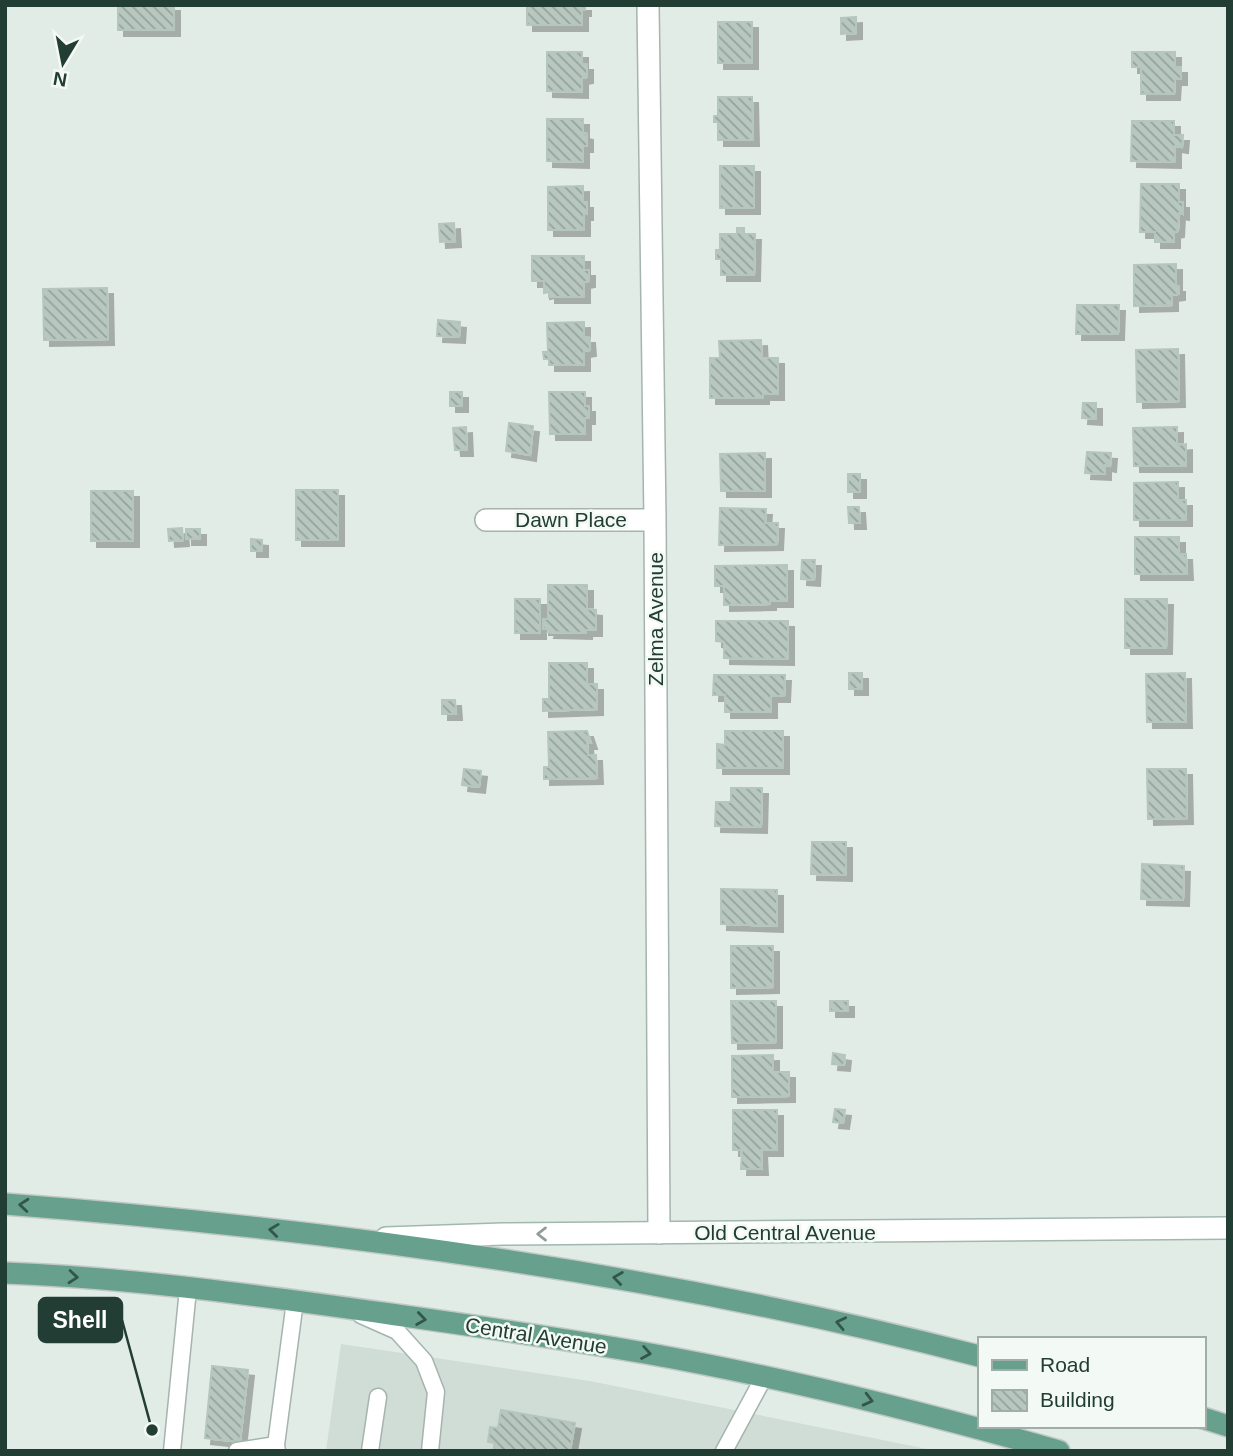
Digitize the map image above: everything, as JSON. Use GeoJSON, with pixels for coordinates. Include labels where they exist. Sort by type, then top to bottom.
{"type":"FeatureCollection","features":[{"type":"Feature","properties":{"kind":"main road"},"geometry":{"type":"LineString","coordinates":[[5,1204],[160,1216],[656,1284],[898,1334],[978,1356]]}},
{"type":"Feature","properties":{"kind":"main road","name":"Central Avenue"},"geometry":{"type":"LineString","coordinates":[[5,1273],[90,1278],[295,1301],[646,1353],[764,1377],[978,1427]]}},
{"type":"Feature","properties":{"kind":"main road"},"geometry":{"type":"LineString","coordinates":[[1205,1419],[1228,1426]]}},
{"type":"Feature","properties":{"kind":"main road","name":"Central Avenue"},"geometry":{"type":"LineString","coordinates":[[981,1428],[1059,1451]]}},
{"type":"Feature","properties":{"kind":"street","name":"Zelma Avenue"},"geometry":{"type":"LineString","coordinates":[[648,5],[655,520],[659,1233]]}},
{"type":"Feature","properties":{"kind":"street","name":"Dawn Place"},"geometry":{"type":"LineString","coordinates":[[486,520],[655,520]]}},
{"type":"Feature","properties":{"kind":"street","name":"Old Central Avenue"},"geometry":{"type":"LineString","coordinates":[[342,1239],[503,1234],[1228,1228]]}},
{"type":"Feature","properties":{"kind":"lane"},"geometry":{"type":"LineString","coordinates":[[172,1451],[188,1289]]}},
{"type":"Feature","properties":{"kind":"lane"},"geometry":{"type":"LineString","coordinates":[[237,1451],[276,1448],[295,1301]]}},
{"type":"Feature","properties":{"kind":"lane"},"geometry":{"type":"LineString","coordinates":[[346,1308],[397,1331],[424,1361],[436,1392],[431,1450]]}},
{"type":"Feature","properties":{"kind":"lane"},"geometry":{"type":"LineString","coordinates":[[724,1451],[764,1377]]}},
{"type":"Feature","properties":{"kind":"lane"},"geometry":{"type":"LineString","coordinates":[[370,1451],[378,1397]]}},
{"type":"Feature","properties":{"kind":"shaded area"},"geometry":{"type":"Polygon","coordinates":[[[341,1344],[590,1381],[937,1451],[326,1451],[341,1344]]]}},
{"type":"Feature","properties":{"kind":"building"},"geometry":{"type":"Polygon","coordinates":[[[118,5],[174,5],[174,30],[118,30],[118,5]]]}},
{"type":"Feature","properties":{"kind":"building"},"geometry":{"type":"Polygon","coordinates":[[[527,5],[585,5],[585,10],[582,10],[582,25],[527,25],[527,5]]]}},
{"type":"Feature","properties":{"kind":"building"},"geometry":{"type":"Polygon","coordinates":[[[856,17],[856,33],[841,34],[841,18],[856,17]]]}},
{"type":"Feature","properties":{"kind":"building"},"geometry":{"type":"Polygon","coordinates":[[[718,22],[752,22],[752,63],[718,63],[718,22]]]}},
{"type":"Feature","properties":{"kind":"building"},"geometry":{"type":"Polygon","coordinates":[[[547,52],[582,52],[582,64],[587,64],[587,77],[582,78],[582,92],[547,91],[547,52]]]}},
{"type":"Feature","properties":{"kind":"building"},"geometry":{"type":"Polygon","coordinates":[[[1132,52],[1175,52],[1175,67],[1181,67],[1181,79],[1175,79],[1174,94],[1141,94],[1141,67],[1132,67],[1132,52]]]}},
{"type":"Feature","properties":{"kind":"building"},"geometry":{"type":"Polygon","coordinates":[[[718,97],[752,97],[753,140],[718,140],[718,122],[714,122],[714,116],[718,116],[718,97]]]}},
{"type":"Feature","properties":{"kind":"building"},"geometry":{"type":"Polygon","coordinates":[[[547,119],[583,119],[587,146],[583,146],[583,162],[547,161],[547,119]]]}},
{"type":"Feature","properties":{"kind":"building"},"geometry":{"type":"Polygon","coordinates":[[[1132,121],[1174,121],[1174,135],[1183,135],[1182,147],[1175,146],[1175,162],[1131,161],[1132,121]]]}},
{"type":"Feature","properties":{"kind":"building"},"geometry":{"type":"Polygon","coordinates":[[[720,166],[754,166],[754,208],[720,208],[720,166]]]}},
{"type":"Feature","properties":{"kind":"building"},"geometry":{"type":"Polygon","coordinates":[[[1141,184],[1179,184],[1179,202],[1183,202],[1183,214],[1179,213],[1174,242],[1155,242],[1155,232],[1140,232],[1141,184]]]}},
{"type":"Feature","properties":{"kind":"building"},"geometry":{"type":"Polygon","coordinates":[[[583,186],[583,202],[587,202],[584,230],[548,230],[548,187],[583,186]]]}},
{"type":"Feature","properties":{"kind":"building"},"geometry":{"type":"Polygon","coordinates":[[[454,223],[455,241],[440,242],[439,224],[454,223]]]}},
{"type":"Feature","properties":{"kind":"building"},"geometry":{"type":"Polygon","coordinates":[[[737,228],[744,228],[744,234],[755,234],[754,275],[721,275],[721,259],[716,259],[716,250],[720,250],[720,234],[737,234],[737,228]]]}},
{"type":"Feature","properties":{"kind":"building"},"geometry":{"type":"Polygon","coordinates":[[[532,256],[584,256],[584,270],[589,270],[589,281],[584,282],[584,297],[549,297],[549,292],[544,293],[544,281],[532,281],[532,256]]]}},
{"type":"Feature","properties":{"kind":"building"},"geometry":{"type":"Polygon","coordinates":[[[1176,264],[1176,286],[1179,286],[1179,294],[1172,295],[1172,305],[1134,306],[1134,265],[1176,264]]]}},
{"type":"Feature","properties":{"kind":"building"},"geometry":{"type":"Polygon","coordinates":[[[107,288],[108,339],[44,340],[43,289],[107,288]]]}},
{"type":"Feature","properties":{"kind":"building"},"geometry":{"type":"Polygon","coordinates":[[[1077,305],[1119,305],[1118,334],[1076,334],[1077,305]]]}},
{"type":"Feature","properties":{"kind":"building"},"geometry":{"type":"Polygon","coordinates":[[[438,320],[460,322],[459,337],[437,336],[438,320]]]}},
{"type":"Feature","properties":{"kind":"building"},"geometry":{"type":"Polygon","coordinates":[[[584,322],[584,337],[589,337],[590,350],[584,351],[584,365],[549,365],[549,359],[544,359],[543,352],[548,352],[547,323],[584,322]]]}},
{"type":"Feature","properties":{"kind":"building"},"geometry":{"type":"Polygon","coordinates":[[[761,340],[762,358],[778,358],[778,394],[763,394],[763,398],[710,398],[710,358],[720,358],[719,341],[761,340]]]}},
{"type":"Feature","properties":{"kind":"building"},"geometry":{"type":"Polygon","coordinates":[[[1178,349],[1179,401],[1137,402],[1136,350],[1178,349]]]}},
{"type":"Feature","properties":{"kind":"building"},"geometry":{"type":"Polygon","coordinates":[[[450,392],[462,392],[462,406],[450,406],[450,392]]]}},
{"type":"Feature","properties":{"kind":"building"},"geometry":{"type":"Polygon","coordinates":[[[549,392],[585,392],[585,406],[589,406],[589,418],[585,418],[585,434],[550,434],[549,392]]]}},
{"type":"Feature","properties":{"kind":"building"},"geometry":{"type":"Polygon","coordinates":[[[1083,403],[1096,403],[1096,419],[1082,418],[1083,403]]]}},
{"type":"Feature","properties":{"kind":"building"},"geometry":{"type":"Polygon","coordinates":[[[509,423],[533,426],[530,455],[506,451],[509,423]]]}},
{"type":"Feature","properties":{"kind":"building"},"geometry":{"type":"Polygon","coordinates":[[[466,427],[467,450],[455,450],[453,428],[466,427]]]}},
{"type":"Feature","properties":{"kind":"building"},"geometry":{"type":"Polygon","coordinates":[[[1177,427],[1177,445],[1186,444],[1186,466],[1134,466],[1133,428],[1177,427]]]}},
{"type":"Feature","properties":{"kind":"building"},"geometry":{"type":"Polygon","coordinates":[[[1087,452],[1111,453],[1110,466],[1105,465],[1105,474],[1085,473],[1087,452]]]}},
{"type":"Feature","properties":{"kind":"building"},"geometry":{"type":"Polygon","coordinates":[[[765,453],[765,491],[721,491],[720,454],[765,453]]]}},
{"type":"Feature","properties":{"kind":"building"},"geometry":{"type":"Polygon","coordinates":[[[848,474],[860,474],[860,492],[848,492],[848,474]]]}},
{"type":"Feature","properties":{"kind":"building"},"geometry":{"type":"Polygon","coordinates":[[[1178,482],[1178,500],[1186,500],[1186,520],[1134,520],[1134,483],[1178,482]]]}},
{"type":"Feature","properties":{"kind":"building"},"geometry":{"type":"Polygon","coordinates":[[[296,490],[338,490],[338,540],[296,540],[296,490]]]}},
{"type":"Feature","properties":{"kind":"building"},"geometry":{"type":"Polygon","coordinates":[[[91,491],[133,491],[133,541],[91,541],[91,491]]]}},
{"type":"Feature","properties":{"kind":"building"},"geometry":{"type":"Polygon","coordinates":[[[848,507],[859,507],[860,523],[849,523],[848,507]]]}},
{"type":"Feature","properties":{"kind":"building"},"geometry":{"type":"Polygon","coordinates":[[[720,508],[766,509],[765,523],[778,523],[777,544],[719,545],[720,508]]]}},
{"type":"Feature","properties":{"kind":"building"},"geometry":{"type":"Polygon","coordinates":[[[182,528],[183,540],[169,541],[168,529],[182,528]]]}},
{"type":"Feature","properties":{"kind":"building"},"geometry":{"type":"Polygon","coordinates":[[[186,529],[200,529],[200,539],[186,539],[186,529]]]}},
{"type":"Feature","properties":{"kind":"building"},"geometry":{"type":"Polygon","coordinates":[[[1135,537],[1179,537],[1179,554],[1186,554],[1187,574],[1135,574],[1135,537]]]}},
{"type":"Feature","properties":{"kind":"building"},"geometry":{"type":"Polygon","coordinates":[[[251,539],[262,540],[262,551],[251,551],[251,539]]]}},
{"type":"Feature","properties":{"kind":"building"},"geometry":{"type":"Polygon","coordinates":[[[802,560],[815,560],[814,580],[801,579],[802,560]]]}},
{"type":"Feature","properties":{"kind":"building"},"geometry":{"type":"Polygon","coordinates":[[[787,565],[787,601],[724,605],[724,586],[715,586],[715,566],[787,565]]]}},
{"type":"Feature","properties":{"kind":"building"},"geometry":{"type":"Polygon","coordinates":[[[548,585],[587,585],[587,609],[596,610],[596,630],[586,630],[586,633],[548,632],[549,629],[543,629],[543,619],[548,619],[548,585]]]}},
{"type":"Feature","properties":{"kind":"building"},"geometry":{"type":"Polygon","coordinates":[[[515,599],[540,599],[540,633],[515,633],[515,599]]]}},
{"type":"Feature","properties":{"kind":"building"},"geometry":{"type":"Polygon","coordinates":[[[1125,599],[1167,599],[1166,648],[1125,648],[1125,599]]]}},
{"type":"Feature","properties":{"kind":"building"},"geometry":{"type":"Polygon","coordinates":[[[716,621],[788,621],[788,659],[724,658],[724,642],[716,641],[716,621]]]}},
{"type":"Feature","properties":{"kind":"building"},"geometry":{"type":"Polygon","coordinates":[[[549,663],[587,663],[587,684],[597,684],[597,709],[543,711],[543,699],[549,699],[549,663]]]}},
{"type":"Feature","properties":{"kind":"building"},"geometry":{"type":"Polygon","coordinates":[[[849,673],[862,673],[862,689],[849,689],[849,673]]]}},
{"type":"Feature","properties":{"kind":"building"},"geometry":{"type":"Polygon","coordinates":[[[1185,673],[1186,722],[1147,722],[1146,674],[1185,673]]]}},
{"type":"Feature","properties":{"kind":"building"},"geometry":{"type":"Polygon","coordinates":[[[714,675],[785,675],[784,696],[771,696],[771,712],[725,712],[725,695],[713,695],[714,675]]]}},
{"type":"Feature","properties":{"kind":"building"},"geometry":{"type":"Polygon","coordinates":[[[442,700],[455,700],[456,714],[442,714],[442,700]]]}},
{"type":"Feature","properties":{"kind":"building"},"geometry":{"type":"Polygon","coordinates":[[[587,731],[591,743],[587,743],[588,755],[596,755],[597,778],[544,779],[544,767],[549,767],[548,732],[587,731]]]}},
{"type":"Feature","properties":{"kind":"building"},"geometry":{"type":"Polygon","coordinates":[[[725,731],[783,731],[783,768],[717,768],[717,744],[725,745],[725,731]]]}},
{"type":"Feature","properties":{"kind":"building"},"geometry":{"type":"Polygon","coordinates":[[[464,769],[481,771],[479,787],[462,785],[464,769]]]}},
{"type":"Feature","properties":{"kind":"building"},"geometry":{"type":"Polygon","coordinates":[[[1147,769],[1186,769],[1187,818],[1148,819],[1147,769]]]}},
{"type":"Feature","properties":{"kind":"building"},"geometry":{"type":"Polygon","coordinates":[[[731,788],[762,788],[761,827],[715,826],[716,802],[731,802],[731,788]]]}},
{"type":"Feature","properties":{"kind":"building"},"geometry":{"type":"Polygon","coordinates":[[[812,842],[846,842],[846,875],[811,874],[812,842]]]}},
{"type":"Feature","properties":{"kind":"building"},"geometry":{"type":"Polygon","coordinates":[[[1142,864],[1184,866],[1183,900],[1141,899],[1142,864]]]}},
{"type":"Feature","properties":{"kind":"building"},"geometry":{"type":"Polygon","coordinates":[[[721,889],[777,890],[777,926],[721,924],[721,889]]]}},
{"type":"Feature","properties":{"kind":"building"},"geometry":{"type":"Polygon","coordinates":[[[731,946],[773,946],[773,987],[731,988],[731,946]]]}},
{"type":"Feature","properties":{"kind":"building"},"geometry":{"type":"Polygon","coordinates":[[[731,1001],[776,1001],[776,1042],[732,1043],[731,1001]]]}},
{"type":"Feature","properties":{"kind":"building"},"geometry":{"type":"Polygon","coordinates":[[[830,1001],[848,1001],[848,1011],[830,1011],[830,1001]]]}},
{"type":"Feature","properties":{"kind":"building"},"geometry":{"type":"Polygon","coordinates":[[[833,1053],[845,1055],[844,1065],[832,1064],[833,1053]]]}},
{"type":"Feature","properties":{"kind":"building"},"geometry":{"type":"Polygon","coordinates":[[[773,1055],[773,1072],[789,1072],[789,1096],[732,1097],[732,1056],[773,1055]]]}},
{"type":"Feature","properties":{"kind":"building"},"geometry":{"type":"Polygon","coordinates":[[[835,1109],[845,1110],[843,1123],[833,1122],[835,1109]]]}},
{"type":"Feature","properties":{"kind":"building"},"geometry":{"type":"Polygon","coordinates":[[[733,1110],[777,1110],[777,1150],[761,1150],[762,1169],[741,1169],[742,1150],[733,1150],[733,1110]]]}},
{"type":"Feature","properties":{"kind":"building"},"geometry":{"type":"Polygon","coordinates":[[[212,1366],[248,1370],[240,1442],[205,1438],[212,1366]]]}},
{"type":"Feature","properties":{"kind":"building"},"geometry":{"type":"Polygon","coordinates":[[[501,1410],[575,1423],[570,1451],[494,1451],[495,1443],[488,1442],[490,1427],[498,1428],[501,1410]]]}},
{"type":"Feature","properties":{"kind":"place","name":"Shell"},"geometry":{"type":"Point","coordinates":[152,1430]}}]}
